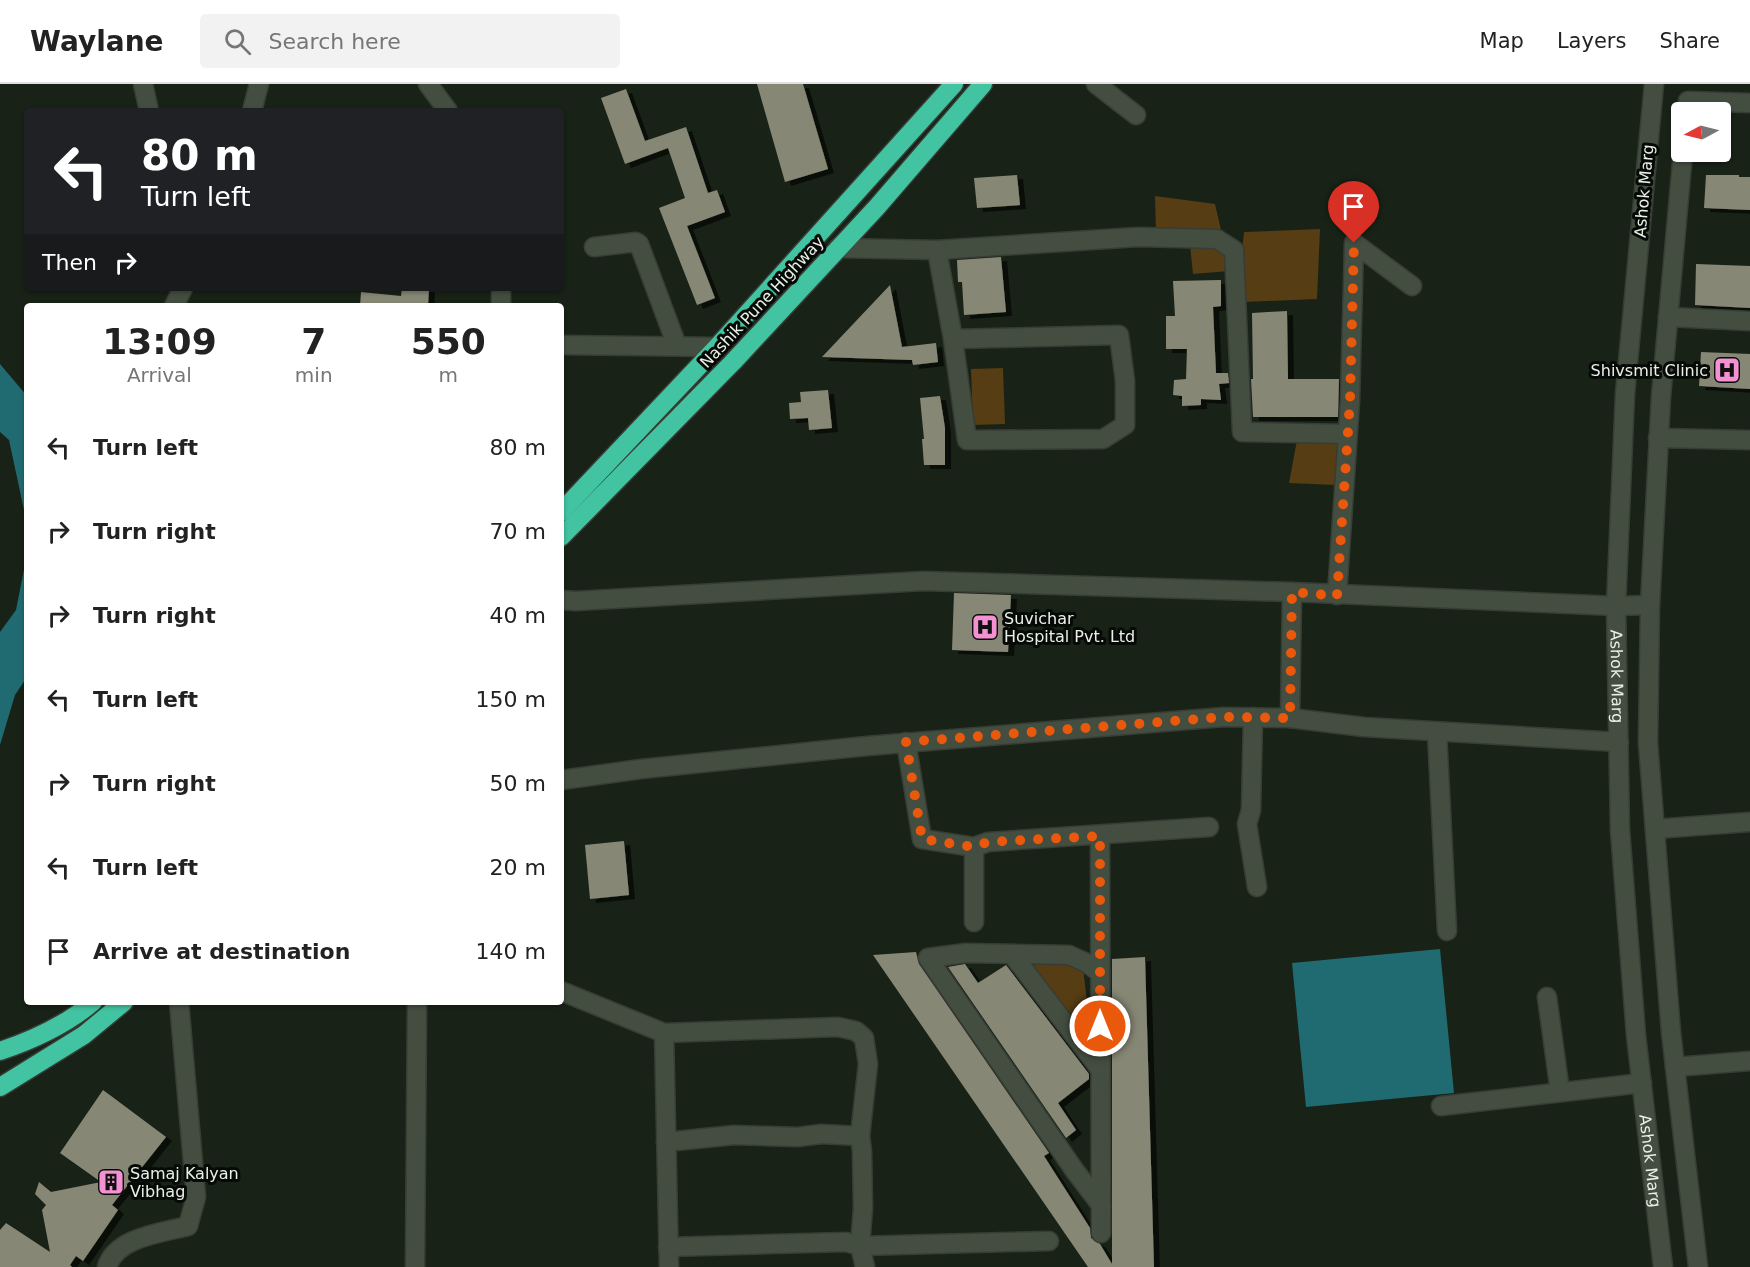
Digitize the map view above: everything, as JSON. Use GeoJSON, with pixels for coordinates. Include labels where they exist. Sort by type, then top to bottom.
{"type":"FeatureCollection","features":[{"type":"Feature","properties":{"kind":"highway","name":"Nashik Pune Highway"},"geometry":{"type":"LineString","coordinates":[[564,505],[717,347],[954,84]]}},
{"type":"Feature","properties":{"kind":"highway","name":"Nashik Pune Highway"},"geometry":{"type":"LineString","coordinates":[[564,534],[734,362],[983,84]]}},
{"type":"Feature","properties":{"kind":"highway"},"geometry":{"type":"LineString","coordinates":[[0,1051],[21,1044],[67,1021],[89,1005]]}},
{"type":"Feature","properties":{"kind":"highway"},"geometry":{"type":"LineString","coordinates":[[8,1083],[84,1035],[120,1005]]}},
{"type":"Feature","properties":{"kind":"street"},"geometry":{"type":"LineString","coordinates":[[143,84],[147,108]]}},
{"type":"Feature","properties":{"kind":"street"},"geometry":{"type":"LineString","coordinates":[[253,108],[259,84]]}},
{"type":"Feature","properties":{"kind":"street"},"geometry":{"type":"LineString","coordinates":[[428,84],[446,108]]}},
{"type":"Feature","properties":{"kind":"street"},"geometry":{"type":"LineString","coordinates":[[1096,84],[1136,115]]}},
{"type":"Feature","properties":{"kind":"street","name":"Ashok Marg"},"geometry":{"type":"LineString","coordinates":[[1654,84],[1626,394],[1616,606],[1620,830],[1636,1035],[1663,1267]]}},
{"type":"Feature","properties":{"kind":"street"},"geometry":{"type":"LineString","coordinates":[[1688,99],[1750,103]]}},
{"type":"Feature","properties":{"kind":"street","name":"Ashok Marg"},"geometry":{"type":"LineString","coordinates":[[1682,162],[1658,438],[1650,605],[1648,743],[1675,1067],[1698,1267]]}},
{"type":"Feature","properties":{"kind":"street"},"geometry":{"type":"LineString","coordinates":[[838,248],[937,250],[1138,237],[1217,239],[1234,250],[1242,432],[1347,434]]}},
{"type":"Feature","properties":{"kind":"street"},"geometry":{"type":"LineString","coordinates":[[594,247],[636,242],[639,244],[677,346]]}},
{"type":"Feature","properties":{"kind":"street"},"geometry":{"type":"LineString","coordinates":[[1337,596],[1350,401],[1354,243],[1412,286]]}},
{"type":"Feature","properties":{"kind":"street"},"geometry":{"type":"LineString","coordinates":[[937,250],[953,339],[967,440],[1103,439],[1125,424],[1125,381],[1119,335],[953,339]]}},
{"type":"Feature","properties":{"kind":"street"},"geometry":{"type":"LineString","coordinates":[[1668,317],[1750,321]]}},
{"type":"Feature","properties":{"kind":"street"},"geometry":{"type":"LineString","coordinates":[[564,345],[717,347]]}},
{"type":"Feature","properties":{"kind":"street"},"geometry":{"type":"LineString","coordinates":[[1658,438],[1750,440]]}},
{"type":"Feature","properties":{"kind":"street"},"geometry":{"type":"LineString","coordinates":[[564,600],[923,581],[1292,592],[1337,596],[1616,606],[1650,605]]}},
{"type":"Feature","properties":{"kind":"street"},"geometry":{"type":"LineString","coordinates":[[1290,718],[1292,592]]}},
{"type":"Feature","properties":{"kind":"street"},"geometry":{"type":"LineString","coordinates":[[564,780],[641,769],[906,742],[1224,717],[1290,718],[1364,727],[1619,742]]}},
{"type":"Feature","properties":{"kind":"street"},"geometry":{"type":"LineString","coordinates":[[1253,717],[1251,810],[1247,824],[1257,887]]}},
{"type":"Feature","properties":{"kind":"street"},"geometry":{"type":"LineString","coordinates":[[1437,732],[1447,931]]}},
{"type":"Feature","properties":{"kind":"street"},"geometry":{"type":"LineString","coordinates":[[906,742],[922,839],[974,847],[988,842],[1209,827]]}},
{"type":"Feature","properties":{"kind":"street"},"geometry":{"type":"LineString","coordinates":[[1655,829],[1750,822]]}},
{"type":"Feature","properties":{"kind":"street"},"geometry":{"type":"LineString","coordinates":[[1100,836],[1101,1233]]}},
{"type":"Feature","properties":{"kind":"street"},"geometry":{"type":"LineString","coordinates":[[974,847],[974,922]]}},
{"type":"Feature","properties":{"kind":"street"},"geometry":{"type":"LineString","coordinates":[[1100,973],[1087,963],[1070,955],[966,953],[928,958],[1101,1205]]}},
{"type":"Feature","properties":{"kind":"street"},"geometry":{"type":"LineString","coordinates":[[1012,954],[1100,1069]]}},
{"type":"Feature","properties":{"kind":"street"},"geometry":{"type":"LineString","coordinates":[[564,992],[663,1033],[838,1027],[856,1031],[864,1038],[868,1064],[860,1136],[863,1208],[860,1246],[865,1267]]}},
{"type":"Feature","properties":{"kind":"street"},"geometry":{"type":"LineString","coordinates":[[1547,997],[1560,1092]]}},
{"type":"Feature","properties":{"kind":"street"},"geometry":{"type":"LineString","coordinates":[[107,1267],[117,1250],[138,1240],[188,1226],[196,1197],[179,1005]]}},
{"type":"Feature","properties":{"kind":"street"},"geometry":{"type":"LineString","coordinates":[[415,1267],[417,1005]]}},
{"type":"Feature","properties":{"kind":"street"},"geometry":{"type":"LineString","coordinates":[[663,1033],[669,1267]]}},
{"type":"Feature","properties":{"kind":"street"},"geometry":{"type":"LineString","coordinates":[[1675,1067],[1750,1061]]}},
{"type":"Feature","properties":{"kind":"street"},"geometry":{"type":"LineString","coordinates":[[1441,1106],[1642,1083]]}},
{"type":"Feature","properties":{"kind":"street"},"geometry":{"type":"LineString","coordinates":[[666,1142],[734,1135],[860,1136]]}},
{"type":"Feature","properties":{"kind":"street"},"geometry":{"type":"LineString","coordinates":[[668,1247],[846,1242],[860,1246],[1049,1241]]}},
{"type":"Feature","properties":{"kind":"shaded area"},"geometry":{"type":"Polygon","coordinates":[[[1155,196],[1215,204],[1221,230],[1156,233],[1155,196]]]}},
{"type":"Feature","properties":{"kind":"shaded area"},"geometry":{"type":"Polygon","coordinates":[[[1320,229],[1317,299],[1244,302],[1242,252],[1244,232],[1320,229]]]}},
{"type":"Feature","properties":{"kind":"shaded area"},"geometry":{"type":"Polygon","coordinates":[[[1214,244],[1227,254],[1230,271],[1193,274],[1190,245],[1214,244]]]}},
{"type":"Feature","properties":{"kind":"shaded area"},"geometry":{"type":"Polygon","coordinates":[[[1003,368],[1005,424],[973,425],[971,369],[1003,368]]]}},
{"type":"Feature","properties":{"kind":"shaded area"},"geometry":{"type":"Polygon","coordinates":[[[1339,439],[1335,485],[1289,483],[1297,440],[1339,439]]]}},
{"type":"Feature","properties":{"kind":"shaded area"},"geometry":{"type":"Polygon","coordinates":[[[1022,956],[1076,961],[1083,968],[1093,1052],[1022,956]]]}},
{"type":"Feature","properties":{"kind":"water"},"geometry":{"type":"Polygon","coordinates":[[[0,364],[24,392],[24,510],[9,440],[0,432],[0,364]]]}},
{"type":"Feature","properties":{"kind":"water"},"geometry":{"type":"Polygon","coordinates":[[[24,569],[24,682],[15,695],[0,745],[0,632],[16,610],[24,569]]]}},
{"type":"Feature","properties":{"kind":"water"},"geometry":{"type":"Polygon","coordinates":[[[1440,949],[1454,1093],[1306,1107],[1292,963],[1440,949]]]}},
{"type":"Feature","properties":{"kind":"building"},"geometry":{"type":"Polygon","coordinates":[[[757,84],[803,84],[828,169],[785,182],[757,84]]]}},
{"type":"Feature","properties":{"kind":"building"},"geometry":{"type":"Polygon","coordinates":[[[626,89],[645,141],[686,127],[708,193],[717,190],[725,212],[687,226],[715,298],[697,305],[659,208],[685,198],[668,148],[625,164],[601,98],[626,89]]]}},
{"type":"Feature","properties":{"kind":"building"},"geometry":{"type":"Polygon","coordinates":[[[1017,175],[1020,205],[977,208],[974,178],[1017,175]]]}},
{"type":"Feature","properties":{"kind":"building"},"geometry":{"type":"Polygon","coordinates":[[[1706,175],[1750,177],[1750,210],[1704,208],[1706,175]]]}},
{"type":"Feature","properties":{"kind":"building"},"geometry":{"type":"Polygon","coordinates":[[[1001,257],[1006,312],[964,315],[962,282],[958,282],[957,260],[1001,257]]]}},
{"type":"Feature","properties":{"kind":"building"},"geometry":{"type":"Polygon","coordinates":[[[1696,264],[1750,266],[1750,308],[1695,305],[1696,264]]]}},
{"type":"Feature","properties":{"kind":"building"},"geometry":{"type":"Polygon","coordinates":[[[1221,280],[1221,306],[1213,307],[1216,373],[1228,373],[1229,383],[1219,384],[1221,400],[1201,399],[1201,405],[1182,406],[1182,396],[1173,395],[1174,380],[1186,379],[1187,349],[1166,349],[1166,316],[1175,316],[1173,281],[1221,280]]]}},
{"type":"Feature","properties":{"kind":"building"},"geometry":{"type":"Polygon","coordinates":[[[890,285],[902,347],[936,343],[938,362],[913,365],[912,360],[822,357],[890,285]]]}},
{"type":"Feature","properties":{"kind":"building"},"geometry":{"type":"Polygon","coordinates":[[[402,291],[429,291],[428,303],[360,303],[361,292],[401,296],[402,291]]]}},
{"type":"Feature","properties":{"kind":"building"},"geometry":{"type":"Polygon","coordinates":[[[1287,311],[1288,379],[1339,379],[1338,417],[1253,417],[1252,313],[1287,311]]]}},
{"type":"Feature","properties":{"kind":"building"},"geometry":{"type":"Polygon","coordinates":[[[1701,352],[1750,354],[1750,389],[1699,386],[1701,352]]]}},
{"type":"Feature","properties":{"kind":"building"},"geometry":{"type":"Polygon","coordinates":[[[828,390],[832,428],[809,430],[808,418],[790,419],[789,403],[801,402],[800,392],[828,390]]]}},
{"type":"Feature","properties":{"kind":"building"},"geometry":{"type":"Polygon","coordinates":[[[940,396],[945,428],[945,465],[924,465],[920,398],[940,396]]]}},
{"type":"Feature","properties":{"kind":"building"},"geometry":{"type":"Polygon","coordinates":[[[954,593],[1011,595],[1008,652],[952,650],[954,593]]]}},
{"type":"Feature","properties":{"kind":"building"},"geometry":{"type":"Polygon","coordinates":[[[624,841],[629,895],[590,899],[585,845],[624,841]]]}},
{"type":"Feature","properties":{"kind":"building"},"geometry":{"type":"Polygon","coordinates":[[[916,952],[919,964],[1049,1153],[1044,1156],[1090,1228],[1091,1238],[1100,1244],[1112,1264],[1112,959],[1145,957],[1154,1267],[1088,1267],[873,955],[916,952]]]}},
{"type":"Feature","properties":{"kind":"building"},"geometry":{"type":"Polygon","coordinates":[[[965,964],[978,983],[1006,965],[1089,1074],[1089,1079],[1058,1103],[1076,1130],[1066,1138],[948,967],[965,964]]]}},
{"type":"Feature","properties":{"kind":"building","name":"Samaj Kalyan Vibhag"},"geometry":{"type":"Polygon","coordinates":[[[103,1090],[166,1137],[112,1205],[118,1210],[83,1261],[76,1256],[70,1265],[72,1267],[0,1267],[0,1230],[6,1223],[50,1252],[42,1210],[46,1205],[35,1194],[39,1182],[51,1192],[101,1182],[60,1153],[103,1090]]]}},
{"type":"Feature","properties":{"kind":"place","name":"Shivsmit Clinic"},"geometry":{"type":"Point","coordinates":[1727,370]}},
{"type":"Feature","properties":{"kind":"place","name":"Suvichar Hospital Pvt. Ltd"},"geometry":{"type":"Point","coordinates":[985,627]}},
{"type":"Feature","properties":{"kind":"place","name":"Samaj Kalyan Vibhag"},"geometry":{"type":"Point","coordinates":[111,1182]}},
{"type":"Feature","properties":{"kind":"route"},"geometry":{"type":"LineString","coordinates":[[1100,1026],[1100,836],[988,842],[974,847],[922,839],[906,742],[1224,717],[1290,718],[1292,592],[1337,596],[1350,401],[1354,243]]}}]}
